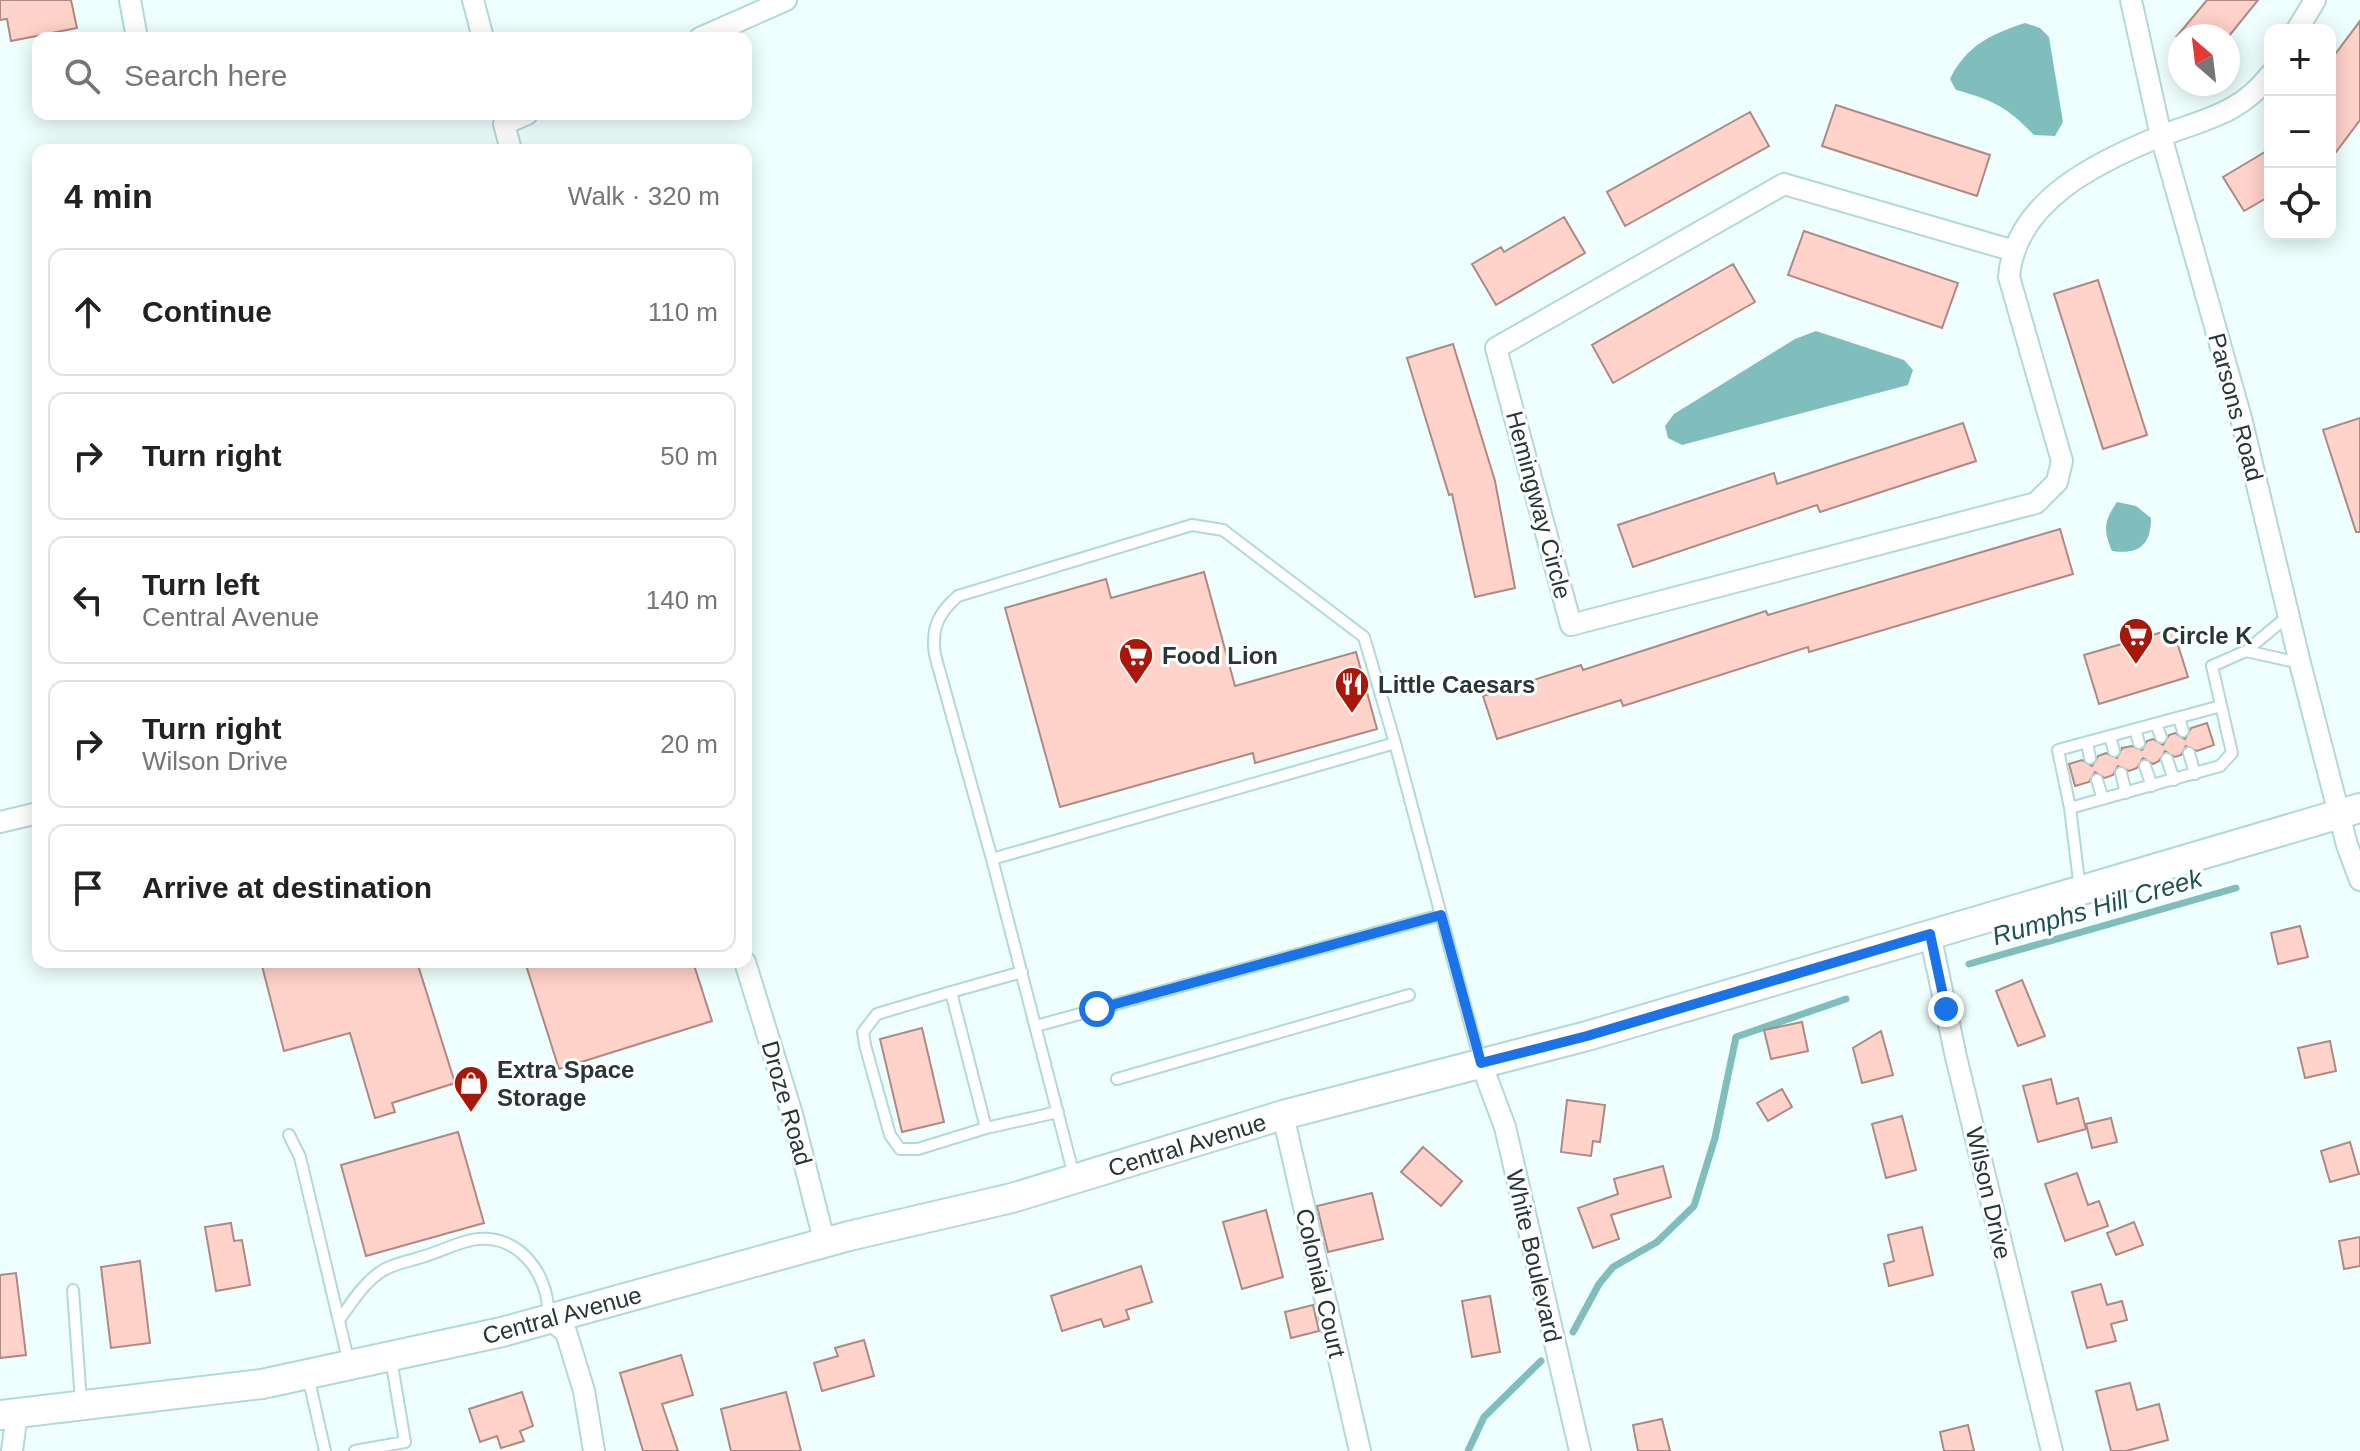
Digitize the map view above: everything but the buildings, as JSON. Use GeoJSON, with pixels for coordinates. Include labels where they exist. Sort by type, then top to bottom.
{"type":"FeatureCollection","features":[{"type":"Feature","properties":{"kind":"street"},"geometry":{"type":"LineString","coordinates":[[130,0],[136,32]]}},
{"type":"Feature","properties":{"kind":"street"},"geometry":{"type":"LineString","coordinates":[[473,0],[481,32]]}},
{"type":"Feature","properties":{"kind":"street"},"geometry":{"type":"LineString","coordinates":[[714,32],[786,0]]}},
{"type":"Feature","properties":{"kind":"street","name":"Parsons Road"},"geometry":{"type":"LineString","coordinates":[[2131,0],[2161,136],[2241,418],[2300,663],[2350,811],[2360,880]]}},
{"type":"Feature","properties":{"kind":"street"},"geometry":{"type":"LineString","coordinates":[[2301,24],[2315,0]]}},
{"type":"Feature","properties":{"kind":"street"},"geometry":{"type":"LineString","coordinates":[[2011,250],[2039,208],[2073,180],[2161,136],[2231,112],[2250,98],[2264,82]]}},
{"type":"Feature","properties":{"kind":"street"},"geometry":{"type":"LineString","coordinates":[[503,120],[509,144]]}},
{"type":"Feature","properties":{"kind":"street","name":"Hemingway Circle"},"geometry":{"type":"LineString","coordinates":[[1784,184],[2011,250],[2009,277],[2062,461],[2057,482],[2036,503],[1571,625],[1496,348],[1784,184]]}},
{"type":"Feature","properties":{"kind":"street","name":"Central Avenue"},"geometry":{"type":"LineString","coordinates":[[8,1414],[210,1392],[391,1358],[548,1318],[1075,1179],[1283,1115],[1587,1036],[2350,811]]}},
{"type":"Feature","properties":{"kind":"street"},"geometry":{"type":"LineString","coordinates":[[0,822],[32,814]]}},
{"type":"Feature","properties":{"kind":"street","name":"Wilson Drive"},"geometry":{"type":"LineString","coordinates":[[1930,934],[1956,1057],[2052,1451]]}},
{"type":"Feature","properties":{"kind":"street","name":"Droze Road"},"geometry":{"type":"LineString","coordinates":[[747,968],[792,1114],[825,1244]]}},
{"type":"Feature","properties":{"kind":"street","name":"White Boulevard"},"geometry":{"type":"LineString","coordinates":[[1481,1063],[1505,1127],[1580,1451]]}},
{"type":"Feature","properties":{"kind":"street","name":"Colonial Court"},"geometry":{"type":"LineString","coordinates":[[1283,1115],[1360,1451]]}},
{"type":"Feature","properties":{"kind":"street"},"geometry":{"type":"LineString","coordinates":[[548,1318],[566,1332],[584,1391],[594,1451]]}},
{"type":"Feature","properties":{"kind":"street"},"geometry":{"type":"LineString","coordinates":[[8,1414],[12,1451]]}},
{"type":"Feature","properties":{"kind":"lane"},"geometry":{"type":"LineString","coordinates":[[1075,1179],[933,638],[941,613],[958,596],[1192,525],[1223,530],[1364,637],[1481,1063]]}},
{"type":"Feature","properties":{"kind":"lane"},"geometry":{"type":"LineString","coordinates":[[2070,808],[2220,766],[2232,753],[2212,666],[2246,651],[2290,615]]}},
{"type":"Feature","properties":{"kind":"lane"},"geometry":{"type":"LineString","coordinates":[[2246,651],[2300,663]]}},
{"type":"Feature","properties":{"kind":"lane"},"geometry":{"type":"LineString","coordinates":[[2081,891],[2070,808],[2058,750],[2221,706]]}},
{"type":"Feature","properties":{"kind":"lane"},"geometry":{"type":"LineString","coordinates":[[2179,718],[2183,731]]}},
{"type":"Feature","properties":{"kind":"lane"},"geometry":{"type":"LineString","coordinates":[[2156,724],[2161,737]]}},
{"type":"Feature","properties":{"kind":"lane"},"geometry":{"type":"LineString","coordinates":[[2135,729],[2139,743]]}},
{"type":"Feature","properties":{"kind":"lane"},"geometry":{"type":"LineString","coordinates":[[2110,736],[2114,751]]}},
{"type":"Feature","properties":{"kind":"lane"},"geometry":{"type":"LineString","coordinates":[[2087,742],[2090,758]]}},
{"type":"Feature","properties":{"kind":"lane"},"geometry":{"type":"LineString","coordinates":[[992,859],[1395,743]]}},
{"type":"Feature","properties":{"kind":"lane"},"geometry":{"type":"LineString","coordinates":[[2189,753],[2195,774]]}},
{"type":"Feature","properties":{"kind":"lane"},"geometry":{"type":"LineString","coordinates":[[2167,759],[2174,780]]}},
{"type":"Feature","properties":{"kind":"lane"},"geometry":{"type":"LineString","coordinates":[[2145,766],[2152,786]]}},
{"type":"Feature","properties":{"kind":"lane"},"geometry":{"type":"LineString","coordinates":[[2121,773],[2126,793]]}},
{"type":"Feature","properties":{"kind":"lane"},"geometry":{"type":"LineString","coordinates":[[2097,780],[2103,799]]}},
{"type":"Feature","properties":{"kind":"lane"},"geometry":{"type":"LineString","coordinates":[[1036,1026],[1441,915]]}},
{"type":"Feature","properties":{"kind":"lane"},"geometry":{"type":"LineString","coordinates":[[1022,972],[877,1014],[863,1032],[865,1045],[890,1135],[900,1149],[918,1149],[986,1128],[1058,1112]]}},
{"type":"Feature","properties":{"kind":"lane"},"geometry":{"type":"LineString","coordinates":[[951,992],[986,1128]]}},
{"type":"Feature","properties":{"kind":"lane"},"geometry":{"type":"LineString","coordinates":[[1117,1079],[1409,995]]}},
{"type":"Feature","properties":{"kind":"lane"},"geometry":{"type":"LineString","coordinates":[[289,1135],[300,1157],[350,1365]]}},
{"type":"Feature","properties":{"kind":"lane"},"geometry":{"type":"LineString","coordinates":[[339,1320],[360,1291],[381,1271],[474,1240],[499,1240],[524,1255],[541,1275],[549,1296],[548,1318]]}},
{"type":"Feature","properties":{"kind":"lane"},"geometry":{"type":"LineString","coordinates":[[73,1290],[81,1408]]}},
{"type":"Feature","properties":{"kind":"lane"},"geometry":{"type":"LineString","coordinates":[[355,1451],[405,1442],[391,1358]]}},
{"type":"Feature","properties":{"kind":"lane"},"geometry":{"type":"LineString","coordinates":[[308,1374],[325,1451]]}},
{"type":"Feature","properties":{"kind":"water"},"geometry":{"type":"Polygon","coordinates":[[[2025,23],[2040,28],[2049,37],[2063,122],[2055,136],[2034,135],[1999,106],[1956,90],[1950,79],[1964,58],[1981,43],[2025,23]]]}},
{"type":"Feature","properties":{"kind":"water"},"geometry":{"type":"Polygon","coordinates":[[[1816,331],[1904,360],[1913,370],[1908,385],[1682,445],[1668,438],[1665,426],[1674,414],[1795,339],[1816,331]]]}},
{"type":"Feature","properties":{"kind":"water"},"geometry":{"type":"Polygon","coordinates":[[[2117,502],[2136,506],[2151,518],[2149,535],[2136,549],[2112,551],[2106,526],[2117,502]]]}},
{"type":"Feature","properties":{"kind":"waterway","name":"Rumphs Hill Creek"},"geometry":{"type":"LineString","coordinates":[[1969,964],[2236,888]]}},
{"type":"Feature","properties":{"kind":"waterway","name":"Rumphs Hill Creek"},"geometry":{"type":"LineString","coordinates":[[1573,1332],[1599,1284],[1613,1267],[1657,1242],[1694,1206],[1715,1138],[1736,1037],[1846,999]]}},
{"type":"Feature","properties":{"kind":"waterway","name":"Rumphs Hill Creek"},"geometry":{"type":"LineString","coordinates":[[1468,1451],[1484,1417],[1541,1361]]}},
{"type":"Feature","properties":{"kind":"place","name":"Circle K"},"geometry":{"type":"Point","coordinates":[2136,666]}},
{"type":"Feature","properties":{"kind":"place","name":"Food Lion"},"geometry":{"type":"Point","coordinates":[1136,686]}},
{"type":"Feature","properties":{"kind":"place","name":"Little Caesars"},"geometry":{"type":"Point","coordinates":[1352,715]}},
{"type":"Feature","properties":{"kind":"place","name":"Extra Space Storage"},"geometry":{"type":"Point","coordinates":[471,1114]}},
{"type":"Feature","properties":{"kind":"route"},"geometry":{"type":"LineString","coordinates":[[1097,1009],[1441,915],[1481,1063],[1587,1036],[1930,934],[1946,1009]]}}]}
